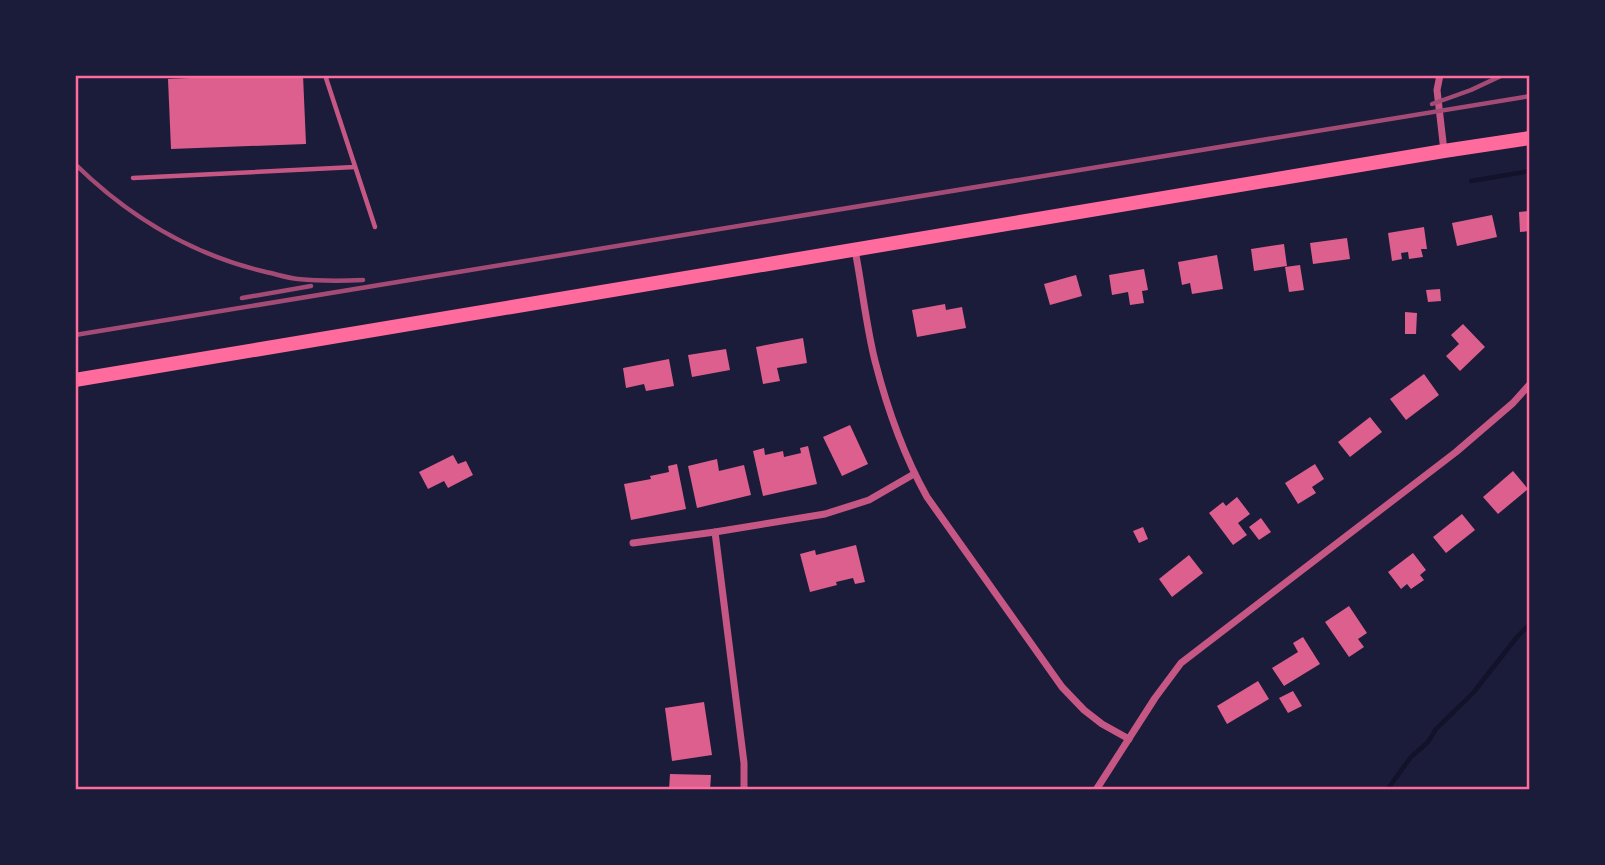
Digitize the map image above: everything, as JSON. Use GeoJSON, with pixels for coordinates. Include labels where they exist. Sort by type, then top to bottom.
{"type":"FeatureCollection","features":[{"type":"Feature","properties":{"kind":"main road"},"geometry":{"type":"LineString","coordinates":[[75,380],[1530,138]]}},
{"type":"Feature","properties":{"kind":"street"},"geometry":{"type":"LineString","coordinates":[[1440,75],[1437,90],[1444,151]]}},
{"type":"Feature","properties":{"kind":"street"},"geometry":{"type":"LineString","coordinates":[[855,250],[874,359],[897,433],[914,474],[927,497],[1062,687],[1102,724],[1129,739]]}},
{"type":"Feature","properties":{"kind":"street"},"geometry":{"type":"LineString","coordinates":[[1096,790],[1181,663],[1457,452],[1513,403],[1530,384]]}},
{"type":"Feature","properties":{"kind":"street"},"geometry":{"type":"LineString","coordinates":[[633,543],[825,514],[869,500],[914,474]]}},
{"type":"Feature","properties":{"kind":"street"},"geometry":{"type":"LineString","coordinates":[[715,532],[744,762],[744,790]]}},
{"type":"Feature","properties":{"kind":"lane"},"geometry":{"type":"LineString","coordinates":[[325,75],[375,227]]}},
{"type":"Feature","properties":{"kind":"lane"},"geometry":{"type":"LineString","coordinates":[[133,178],[355,167]]}},
{"type":"Feature","properties":{"kind":"building"},"geometry":{"type":"Polygon","coordinates":[[[303,75],[306,144],[171,149],[168,79],[303,75]]]}},
{"type":"Feature","properties":{"kind":"building"},"geometry":{"type":"Polygon","coordinates":[[[1530,211],[1530,231],[1520,232],[1519,212],[1530,211]]]}},
{"type":"Feature","properties":{"kind":"building"},"geometry":{"type":"Polygon","coordinates":[[[1492,215],[1497,237],[1457,246],[1452,223],[1492,215]]]}},
{"type":"Feature","properties":{"kind":"building"},"geometry":{"type":"Polygon","coordinates":[[[1424,227],[1427,249],[1421,249],[1423,257],[1409,259],[1408,252],[1401,253],[1402,259],[1392,261],[1388,233],[1424,227]]]}},
{"type":"Feature","properties":{"kind":"building"},"geometry":{"type":"Polygon","coordinates":[[[1347,238],[1350,259],[1313,264],[1310,243],[1347,238]]]}},
{"type":"Feature","properties":{"kind":"building"},"geometry":{"type":"Polygon","coordinates":[[[1284,244],[1287,266],[1254,271],[1251,249],[1284,244]]]}},
{"type":"Feature","properties":{"kind":"building"},"geometry":{"type":"Polygon","coordinates":[[[1217,255],[1223,289],[1192,294],[1190,283],[1182,285],[1178,262],[1217,255]]]}},
{"type":"Feature","properties":{"kind":"building"},"geometry":{"type":"Polygon","coordinates":[[[1300,265],[1304,290],[1289,292],[1285,267],[1300,265]]]}},
{"type":"Feature","properties":{"kind":"building"},"geometry":{"type":"Polygon","coordinates":[[[1144,269],[1148,290],[1142,291],[1144,303],[1130,305],[1128,292],[1112,295],[1109,275],[1144,269]]]}},
{"type":"Feature","properties":{"kind":"building"},"geometry":{"type":"Polygon","coordinates":[[[1076,275],[1082,296],[1050,305],[1044,284],[1076,275]]]}},
{"type":"Feature","properties":{"kind":"building"},"geometry":{"type":"Polygon","coordinates":[[[1440,289],[1441,301],[1428,302],[1426,290],[1440,289]]]}},
{"type":"Feature","properties":{"kind":"building"},"geometry":{"type":"Polygon","coordinates":[[[945,304],[946,310],[962,307],[966,328],[917,337],[912,310],[945,304]]]}},
{"type":"Feature","properties":{"kind":"building"},"geometry":{"type":"Polygon","coordinates":[[[1405,312],[1417,313],[1416,334],[1405,334],[1405,312]]]}},
{"type":"Feature","properties":{"kind":"building"},"geometry":{"type":"Polygon","coordinates":[[[1463,324],[1485,347],[1460,371],[1446,356],[1459,344],[1451,335],[1463,324]]]}},
{"type":"Feature","properties":{"kind":"building"},"geometry":{"type":"Polygon","coordinates":[[[803,338],[807,363],[777,368],[780,381],[763,384],[756,347],[803,338]]]}},
{"type":"Feature","properties":{"kind":"building"},"geometry":{"type":"Polygon","coordinates":[[[726,349],[730,370],[692,377],[688,355],[726,349]]]}},
{"type":"Feature","properties":{"kind":"building"},"geometry":{"type":"Polygon","coordinates":[[[669,359],[674,386],[646,391],[644,384],[626,388],[623,368],[669,359]]]}},
{"type":"Feature","properties":{"kind":"building"},"geometry":{"type":"Polygon","coordinates":[[[1424,374],[1439,395],[1406,420],[1390,399],[1424,374]]]}},
{"type":"Feature","properties":{"kind":"building"},"geometry":{"type":"Polygon","coordinates":[[[1370,417],[1382,432],[1350,457],[1338,442],[1370,417]]]}},
{"type":"Feature","properties":{"kind":"building"},"geometry":{"type":"Polygon","coordinates":[[[850,425],[868,464],[842,476],[823,437],[850,425]]]}},
{"type":"Feature","properties":{"kind":"building"},"geometry":{"type":"Polygon","coordinates":[[[808,446],[817,484],[763,496],[753,451],[764,448],[765,455],[783,451],[784,457],[801,453],[800,448],[808,446]]]}},
{"type":"Feature","properties":{"kind":"building"},"geometry":{"type":"Polygon","coordinates":[[[453,455],[458,464],[466,461],[473,475],[448,488],[444,481],[428,489],[419,472],[453,455]]]}},
{"type":"Feature","properties":{"kind":"building"},"geometry":{"type":"Polygon","coordinates":[[[717,459],[719,471],[744,465],[751,495],[697,508],[688,466],[717,459]]]}},
{"type":"Feature","properties":{"kind":"building"},"geometry":{"type":"Polygon","coordinates":[[[677,464],[686,509],[631,520],[624,484],[651,479],[650,476],[669,472],[668,466],[677,464]]]}},
{"type":"Feature","properties":{"kind":"building"},"geometry":{"type":"Polygon","coordinates":[[[1315,464],[1324,479],[1312,487],[1316,493],[1298,504],[1285,483],[1315,464]]]}},
{"type":"Feature","properties":{"kind":"building"},"geometry":{"type":"Polygon","coordinates":[[[1513,471],[1528,489],[1498,514],[1483,497],[1513,471]]]}},
{"type":"Feature","properties":{"kind":"building"},"geometry":{"type":"Polygon","coordinates":[[[1237,497],[1250,514],[1238,523],[1247,535],[1233,545],[1209,513],[1223,502],[1226,506],[1237,497]]]}},
{"type":"Feature","properties":{"kind":"building"},"geometry":{"type":"Polygon","coordinates":[[[1462,514],[1475,530],[1446,553],[1433,537],[1462,514]]]}},
{"type":"Feature","properties":{"kind":"building"},"geometry":{"type":"Polygon","coordinates":[[[1261,518],[1271,532],[1259,540],[1249,527],[1261,518]]]}},
{"type":"Feature","properties":{"kind":"building"},"geometry":{"type":"Polygon","coordinates":[[[1143,527],[1148,539],[1139,543],[1133,531],[1143,527]]]}},
{"type":"Feature","properties":{"kind":"building"},"geometry":{"type":"Polygon","coordinates":[[[856,545],[865,582],[855,584],[853,578],[810,592],[800,554],[815,550],[816,555],[856,545]]]}},
{"type":"Feature","properties":{"kind":"building"},"geometry":{"type":"Polygon","coordinates":[[[1413,553],[1426,570],[1420,575],[1424,580],[1411,589],[1407,584],[1401,589],[1388,572],[1413,553]]]}},
{"type":"Feature","properties":{"kind":"building"},"geometry":{"type":"Polygon","coordinates":[[[1189,555],[1203,573],[1172,597],[1159,579],[1189,555]]]}},
{"type":"Feature","properties":{"kind":"building"},"geometry":{"type":"Polygon","coordinates":[[[1349,606],[1367,633],[1358,639],[1364,647],[1349,657],[1325,622],[1349,606]]]}},
{"type":"Feature","properties":{"kind":"building"},"geometry":{"type":"Polygon","coordinates":[[[1303,637],[1320,664],[1284,686],[1272,668],[1298,652],[1293,643],[1303,637]]]}},
{"type":"Feature","properties":{"kind":"building"},"geometry":{"type":"Polygon","coordinates":[[[1258,681],[1269,699],[1227,724],[1217,706],[1258,681]]]}},
{"type":"Feature","properties":{"kind":"building"},"geometry":{"type":"Polygon","coordinates":[[[1293,691],[1302,706],[1288,713],[1279,698],[1293,691]]]}},
{"type":"Feature","properties":{"kind":"building"},"geometry":{"type":"Polygon","coordinates":[[[704,702],[712,755],[672,761],[665,708],[704,702]]]}},
{"type":"Feature","properties":{"kind":"building"},"geometry":{"type":"Polygon","coordinates":[[[670,774],[711,775],[710,790],[669,790],[670,774]]]}},
{"type":"Feature","properties":{"kind":"waterway"},"geometry":{"type":"LineString","coordinates":[[1471,181],[1530,171]]}},
{"type":"Feature","properties":{"kind":"waterway"},"geometry":{"type":"LineString","coordinates":[[1387,790],[1411,757],[1473,693],[1530,624]]}},
{"type":"Feature","properties":{"kind":"railway"},"geometry":{"type":"LineString","coordinates":[[1432,104],[1503,75]]}},
{"type":"Feature","properties":{"kind":"railway"},"geometry":{"type":"LineString","coordinates":[[75,335],[1530,96]]}},
{"type":"Feature","properties":{"kind":"railway"},"geometry":{"type":"LineString","coordinates":[[75,164],[139,217],[213,255],[239,265],[294,278],[363,280]]}},
{"type":"Feature","properties":{"kind":"railway"},"geometry":{"type":"LineString","coordinates":[[242,298],[311,286]]}}]}
